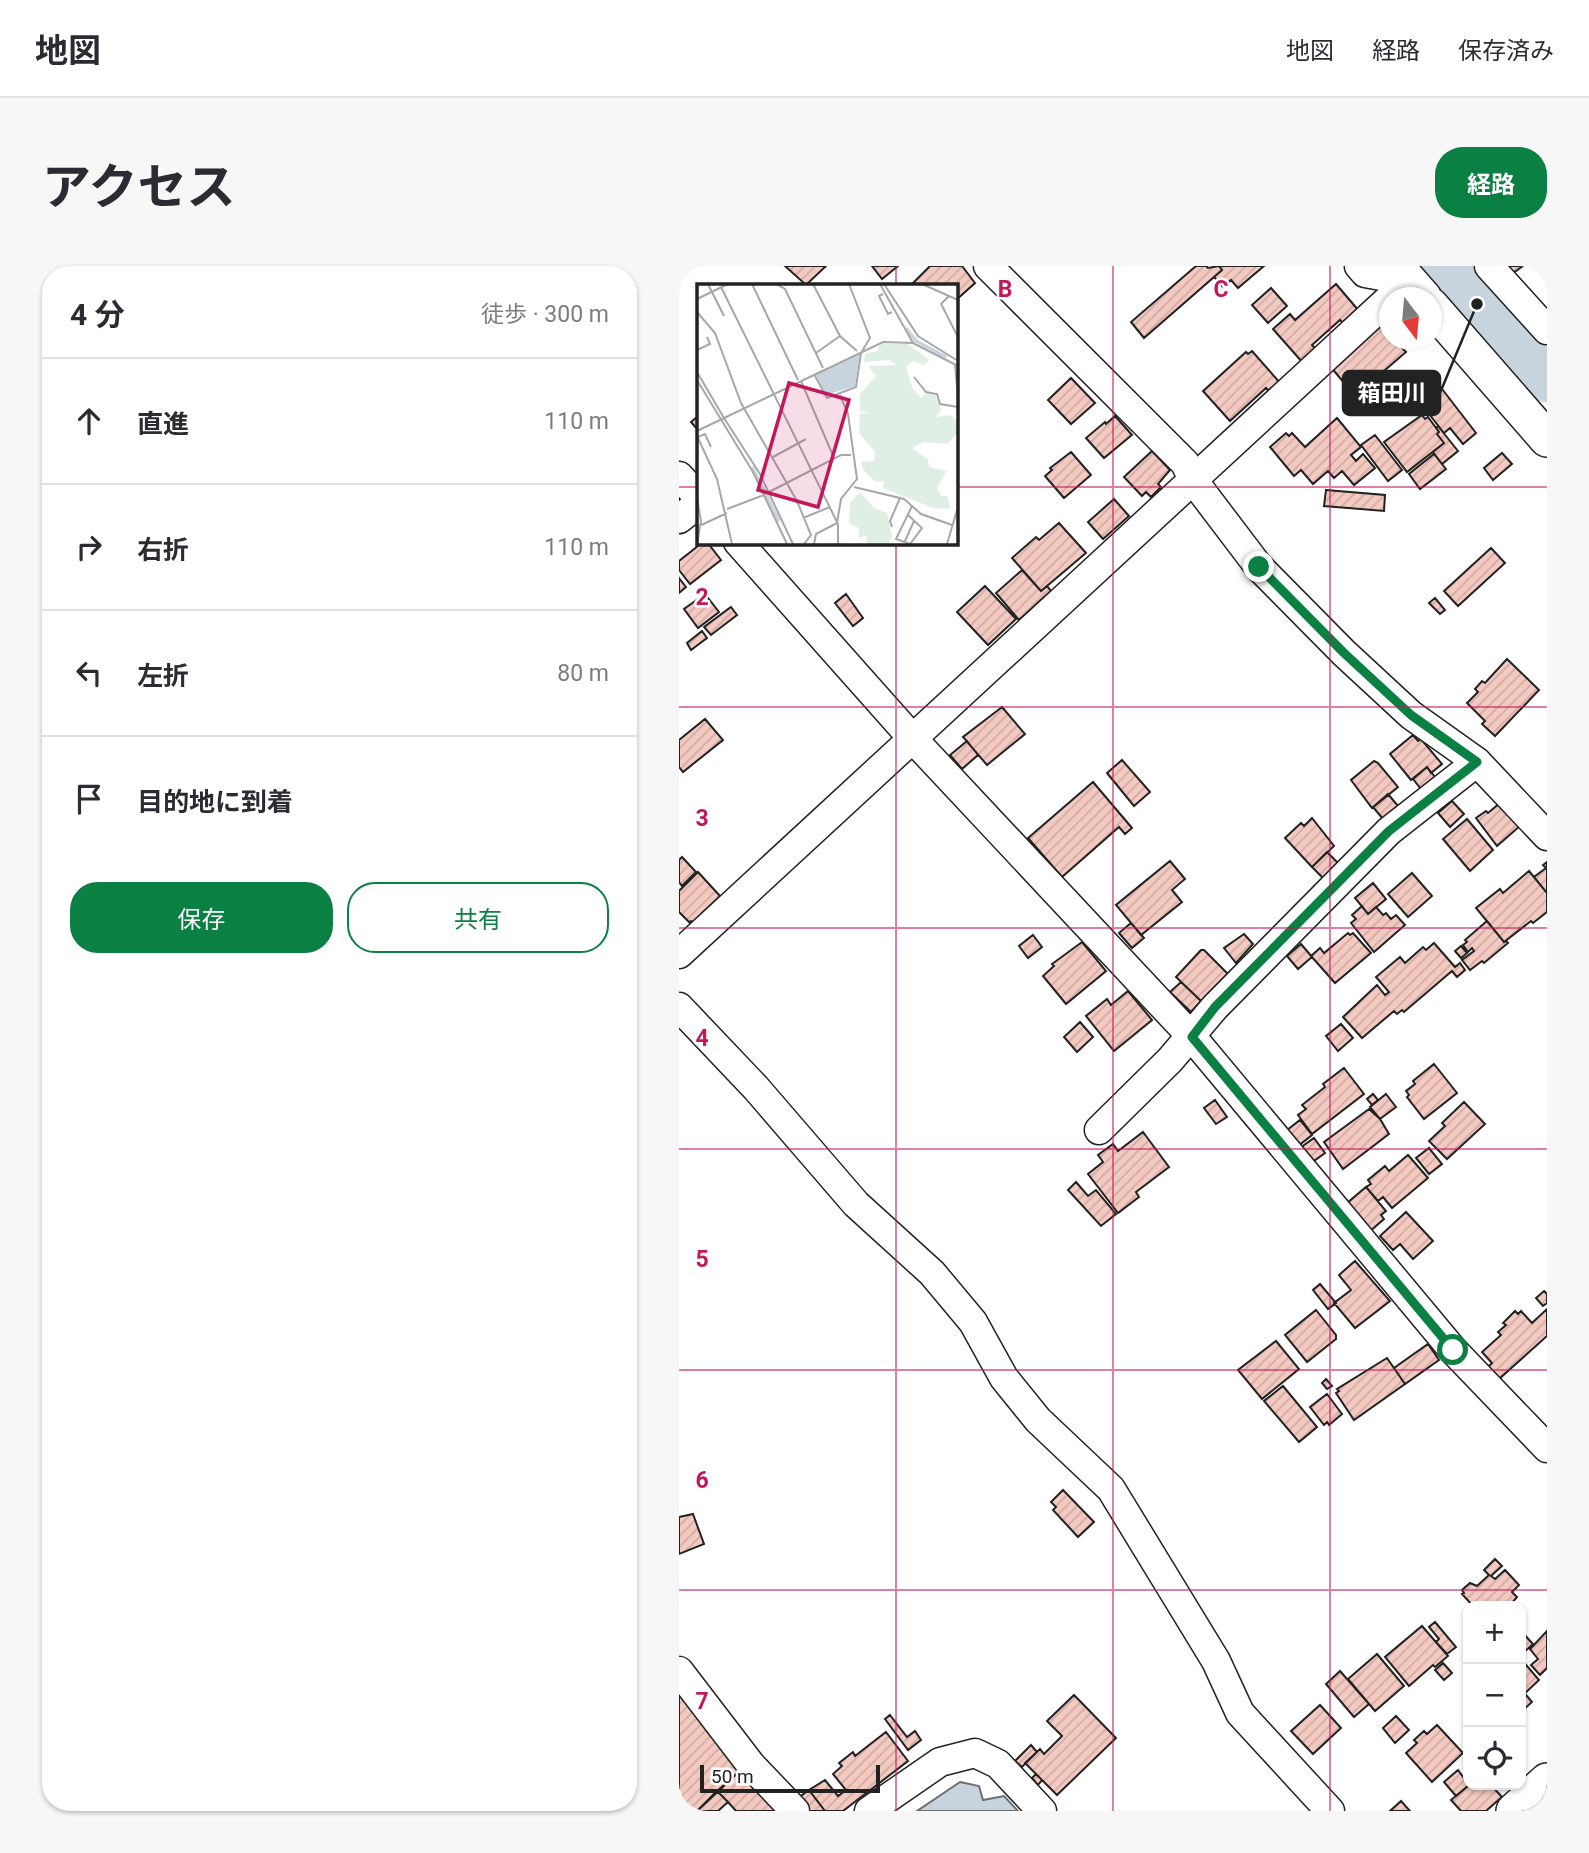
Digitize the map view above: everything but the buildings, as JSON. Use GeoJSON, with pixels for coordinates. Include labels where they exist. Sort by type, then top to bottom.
{"type":"FeatureCollection","features":[{"type":"Feature","properties":{"kind":"main road"},"geometry":{"type":"LineString","coordinates":[[1406,285],[1547,439]]}},
{"type":"Feature","properties":{"kind":"main road"},"geometry":{"type":"LineString","coordinates":[[1514,1811],[1547,1781]]}},
{"type":"Feature","properties":{"kind":"street"},"geometry":{"type":"LineString","coordinates":[[1359,266],[1365,273],[1406,285]]}},
{"type":"Feature","properties":{"kind":"street"},"geometry":{"type":"LineString","coordinates":[[1489,266],[1547,330]]}},
{"type":"Feature","properties":{"kind":"street"},"geometry":{"type":"LineString","coordinates":[[991,267],[1185,463],[1193,480],[1259,567],[1344,653],[1411,715],[1477,762],[1547,836]]}},
{"type":"Feature","properties":{"kind":"street"},"geometry":{"type":"LineString","coordinates":[[679,954],[1406,285]]}},
{"type":"Feature","properties":{"kind":"street"},"geometry":{"type":"LineString","coordinates":[[679,519],[692,486]]}},
{"type":"Feature","properties":{"kind":"street"},"geometry":{"type":"LineString","coordinates":[[741,544],[913,739],[1192,1037],[1453,1350],[1547,1448]]}},
{"type":"Feature","properties":{"kind":"street"},"geometry":{"type":"LineString","coordinates":[[1099,1130],[1192,1037],[1215,1007],[1389,831],[1477,762]]}},
{"type":"Feature","properties":{"kind":"street"},"geometry":{"type":"LineString","coordinates":[[679,1007],[756,1088],[856,1204],[932,1273],[973,1322],[1004,1378],[1038,1420],[1111,1489],[1216,1661],[1240,1713],[1330,1811]]}},
{"type":"Feature","properties":{"kind":"street"},"geometry":{"type":"LineString","coordinates":[[679,1671],[751,1765],[795,1811]]}},
{"type":"Feature","properties":{"kind":"street"},"geometry":{"type":"LineString","coordinates":[[869,1811],[940,1762],[975,1753],[998,1764],[1042,1811]]}},
{"type":"Feature","properties":{"kind":"shaded area"},"geometry":{"type":"Polygon","coordinates":[[[960,1782],[979,1786],[983,1800],[1004,1796],[1018,1811],[917,1811],[960,1782]]]}},
{"type":"Feature","properties":{"kind":"waterway"},"geometry":{"type":"LineString","coordinates":[[1443,266],[1547,380]]}},
{"type":"Feature","properties":{"kind":"place","name":"箱田川"},"geometry":{"type":"Point","coordinates":[1477,304]}},
{"type":"Feature","properties":{"kind":"route"},"geometry":{"type":"LineString","coordinates":[[1259,567],[1344,653],[1411,715],[1477,762],[1389,831],[1215,1007],[1192,1037],[1453,1350]]}}]}
